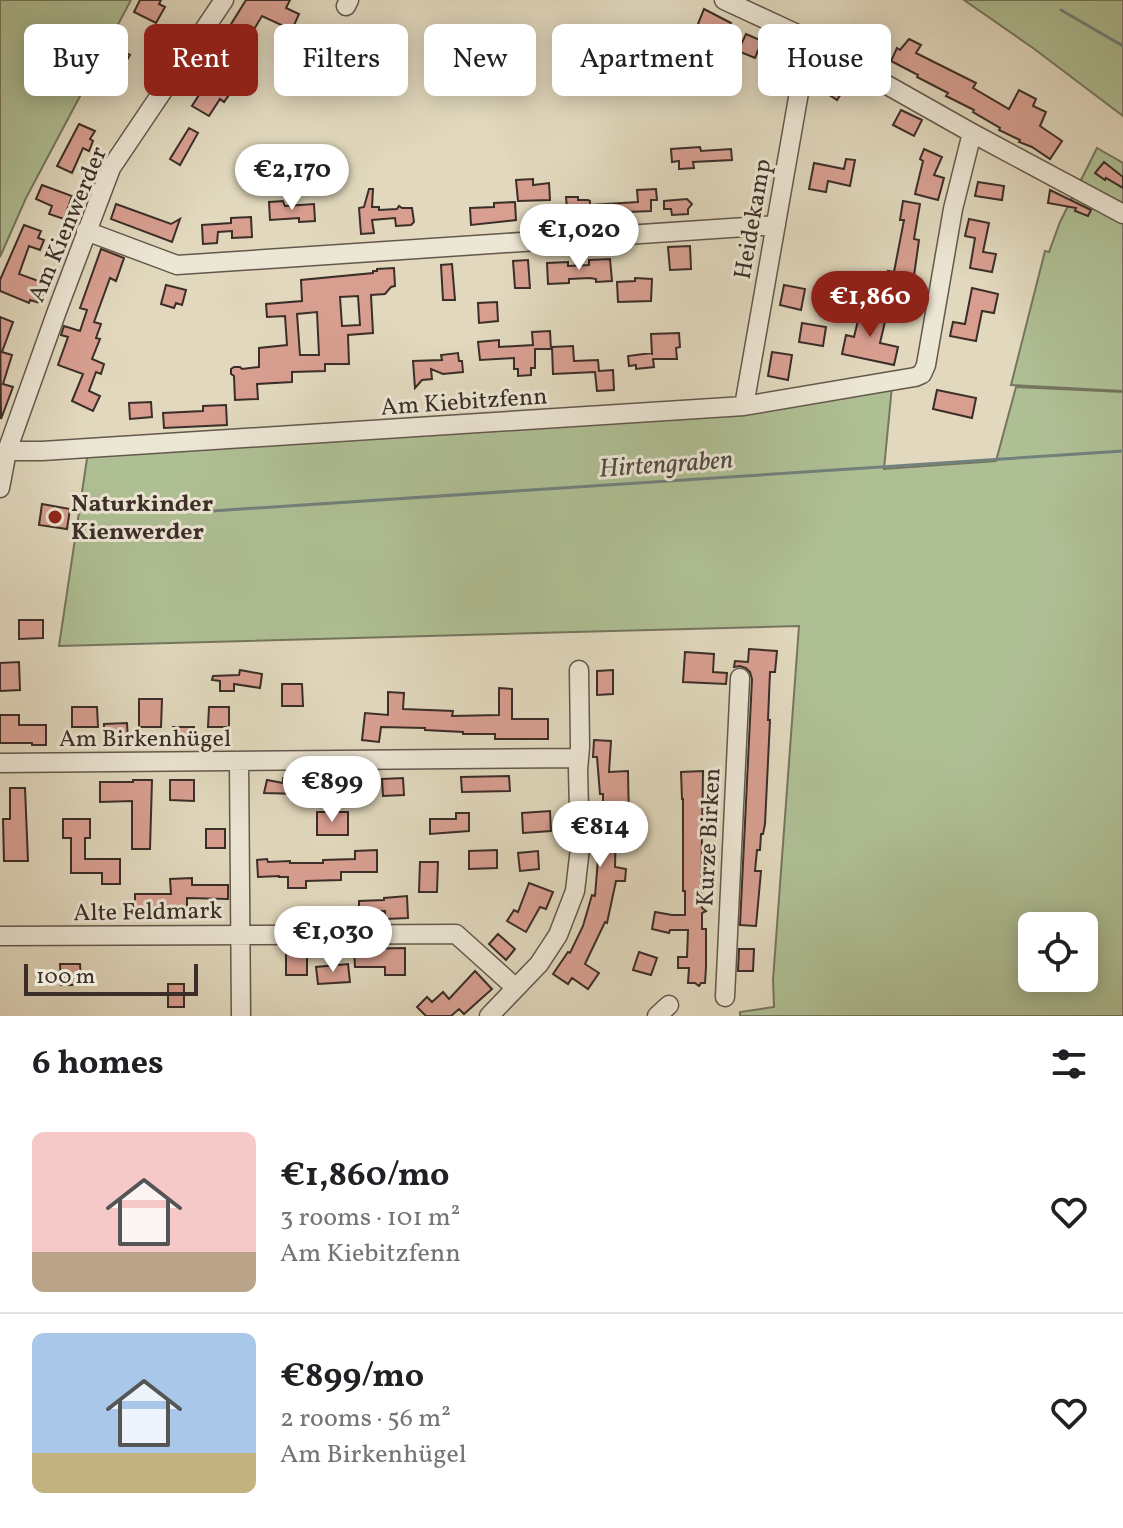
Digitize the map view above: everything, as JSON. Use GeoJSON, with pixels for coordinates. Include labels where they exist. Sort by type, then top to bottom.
{"type":"FeatureCollection","features":[{"type":"Feature","properties":{"kind":"street","name":"Am Kienwerder"},"geometry":{"type":"LineString","coordinates":[[0,488],[7,451],[111,168],[224,0]]}},
{"type":"Feature","properties":{"kind":"street"},"geometry":{"type":"LineString","coordinates":[[724,0],[776,24]]}},
{"type":"Feature","properties":{"kind":"street"},"geometry":{"type":"LineString","coordinates":[[891,88],[1123,214]]}},
{"type":"Feature","properties":{"kind":"street","name":"Heidekamp"},"geometry":{"type":"LineString","coordinates":[[744,406],[798,96]]}},
{"type":"Feature","properties":{"kind":"street","name":"Am Kiebitzfenn"},"geometry":{"type":"LineString","coordinates":[[7,451],[294,436],[744,406],[905,380],[922,374],[926,365],[953,209],[972,133]]}},
{"type":"Feature","properties":{"kind":"street"},"geometry":{"type":"LineString","coordinates":[[86,231],[177,265],[776,225]]}},
{"type":"Feature","properties":{"kind":"street"},"geometry":{"type":"LineString","coordinates":[[489,1016],[539,964],[558,935],[575,891],[580,848],[579,670]]}},
{"type":"Feature","properties":{"kind":"street","name":"Kurze Birken"},"geometry":{"type":"LineString","coordinates":[[725,997],[740,678]]}},
{"type":"Feature","properties":{"kind":"street","name":"Am Birkenhügel"},"geometry":{"type":"LineString","coordinates":[[0,763],[238,766],[379,759],[579,758]]}},
{"type":"Feature","properties":{"kind":"street"},"geometry":{"type":"LineString","coordinates":[[238,766],[241,1016]]}},
{"type":"Feature","properties":{"kind":"street","name":"Alte Feldmark"},"geometry":{"type":"LineString","coordinates":[[0,936],[456,934],[516,988]]}},
{"type":"Feature","properties":{"kind":"green space"},"geometry":{"type":"Polygon","coordinates":[[[0,0],[131,0],[118,24],[24,24],[24,96],[80,96],[26,198],[0,257],[0,0]]]}},
{"type":"Feature","properties":{"kind":"green space"},"geometry":{"type":"Polygon","coordinates":[[[964,0],[1123,0],[1123,116],[1033,48],[964,0]]]}},
{"type":"Feature","properties":{"kind":"green space"},"geometry":{"type":"Polygon","coordinates":[[[1097,148],[1123,163],[1123,391],[1011,385],[1045,251],[1049,252],[1060,222],[1097,148]]]}},
{"type":"Feature","properties":{"kind":"green space"},"geometry":{"type":"Polygon","coordinates":[[[892,386],[884,469],[996,461],[1016,387],[1123,392],[1123,1016],[740,1016],[740,1012],[774,1007],[773,980],[799,626],[59,646],[88,452],[892,386]]]}},
{"type":"Feature","properties":{"kind":"building"},"geometry":{"type":"Polygon","coordinates":[[[140,0],[161,0],[159,4],[165,7],[156,23],[134,12],[140,0]]]}},
{"type":"Feature","properties":{"kind":"building"},"geometry":{"type":"Polygon","coordinates":[[[246,0],[290,0],[286,8],[299,14],[295,24],[279,24],[262,16],[257,24],[231,24],[246,0]]]}},
{"type":"Feature","properties":{"kind":"building"},"geometry":{"type":"Polygon","coordinates":[[[704,9],[731,23],[730,24],[698,24],[704,9]]]}},
{"type":"Feature","properties":{"kind":"building"},"geometry":{"type":"Polygon","coordinates":[[[746,34],[758,39],[755,58],[742,53],[746,34]]]}},
{"type":"Feature","properties":{"kind":"building"},"geometry":{"type":"Polygon","coordinates":[[[909,39],[921,45],[916,53],[976,83],[973,88],[1009,109],[1019,90],[1036,99],[1033,106],[1046,112],[1040,126],[1062,141],[1050,159],[1019,142],[974,110],[946,96],[948,93],[891,61],[897,48],[900,50],[909,39]]]}},
{"type":"Feature","properties":{"kind":"building"},"geometry":{"type":"Polygon","coordinates":[[[198,96],[228,96],[224,102],[220,99],[209,116],[192,106],[198,96]]]}},
{"type":"Feature","properties":{"kind":"building"},"geometry":{"type":"Polygon","coordinates":[[[901,110],[922,120],[914,136],[893,125],[901,110]]]}},
{"type":"Feature","properties":{"kind":"building"},"geometry":{"type":"Polygon","coordinates":[[[79,124],[95,131],[90,139],[93,141],[89,151],[83,148],[72,173],[57,166],[79,124]]]}},
{"type":"Feature","properties":{"kind":"building"},"geometry":{"type":"Polygon","coordinates":[[[189,128],[198,133],[180,165],[170,159],[189,128]]]}},
{"type":"Feature","properties":{"kind":"building"},"geometry":{"type":"Polygon","coordinates":[[[700,147],[701,151],[731,149],[732,160],[693,162],[694,168],[679,169],[679,161],[672,162],[671,149],[700,147]]]}},
{"type":"Feature","properties":{"kind":"building"},"geometry":{"type":"Polygon","coordinates":[[[924,149],[942,157],[934,175],[944,178],[938,200],[915,194],[924,149]]]}},
{"type":"Feature","properties":{"kind":"building"},"geometry":{"type":"Polygon","coordinates":[[[846,159],[855,160],[850,186],[828,181],[826,192],[809,189],[814,163],[844,169],[846,159]]]}},
{"type":"Feature","properties":{"kind":"building"},"geometry":{"type":"Polygon","coordinates":[[[1104,162],[1123,177],[1123,188],[1095,173],[1104,162]]]}},
{"type":"Feature","properties":{"kind":"building"},"geometry":{"type":"Polygon","coordinates":[[[533,179],[533,185],[549,183],[550,200],[518,201],[516,180],[533,179]]]}},
{"type":"Feature","properties":{"kind":"building"},"geometry":{"type":"Polygon","coordinates":[[[978,182],[1004,186],[1002,200],[975,196],[978,182]]]}},
{"type":"Feature","properties":{"kind":"building"},"geometry":{"type":"Polygon","coordinates":[[[42,185],[72,196],[64,219],[49,214],[52,206],[36,199],[42,185]]]}},
{"type":"Feature","properties":{"kind":"building"},"geometry":{"type":"Polygon","coordinates":[[[369,189],[373,189],[372,207],[379,207],[379,210],[397,209],[399,206],[412,208],[414,222],[396,226],[395,218],[372,220],[374,233],[361,234],[359,208],[364,207],[369,189]]]}},
{"type":"Feature","properties":{"kind":"building"},"geometry":{"type":"Polygon","coordinates":[[[656,189],[657,200],[651,200],[651,211],[628,212],[628,217],[568,219],[566,197],[588,200],[590,205],[638,202],[637,190],[656,189]]]}},
{"type":"Feature","properties":{"kind":"building"},"geometry":{"type":"Polygon","coordinates":[[[1050,190],[1091,210],[1088,216],[1075,211],[1076,208],[1048,203],[1050,190]]]}},
{"type":"Feature","properties":{"kind":"building"},"geometry":{"type":"Polygon","coordinates":[[[687,199],[692,204],[688,214],[672,215],[671,209],[664,209],[664,201],[687,199]]]}},
{"type":"Feature","properties":{"kind":"building"},"geometry":{"type":"Polygon","coordinates":[[[283,201],[285,206],[314,204],[315,221],[299,222],[299,218],[270,220],[269,202],[283,201]]]}},
{"type":"Feature","properties":{"kind":"building"},"geometry":{"type":"Polygon","coordinates":[[[903,201],[920,204],[914,239],[919,240],[911,297],[884,291],[888,271],[894,272],[904,220],[900,220],[903,201]]]}},
{"type":"Feature","properties":{"kind":"building"},"geometry":{"type":"Polygon","coordinates":[[[515,202],[516,220],[471,225],[470,208],[515,202]]]}},
{"type":"Feature","properties":{"kind":"building"},"geometry":{"type":"Polygon","coordinates":[[[116,204],[171,224],[180,219],[172,242],[111,219],[116,204]]]}},
{"type":"Feature","properties":{"kind":"building"},"geometry":{"type":"Polygon","coordinates":[[[251,217],[252,237],[232,238],[232,231],[218,232],[217,243],[203,244],[202,225],[231,223],[231,218],[251,217]]]}},
{"type":"Feature","properties":{"kind":"building"},"geometry":{"type":"Polygon","coordinates":[[[969,219],[989,223],[983,252],[996,254],[992,272],[970,268],[975,238],[965,236],[969,219]]]}},
{"type":"Feature","properties":{"kind":"building"},"geometry":{"type":"Polygon","coordinates":[[[24,225],[41,231],[38,238],[44,240],[40,250],[29,246],[19,274],[47,284],[40,303],[30,300],[29,303],[0,291],[0,280],[24,225]]]}},
{"type":"Feature","properties":{"kind":"building"},"geometry":{"type":"Polygon","coordinates":[[[690,246],[691,269],[670,270],[668,247],[690,246]]]}},
{"type":"Feature","properties":{"kind":"building"},"geometry":{"type":"Polygon","coordinates":[[[101,249],[124,258],[116,281],[110,278],[94,322],[101,324],[96,338],[100,339],[92,359],[104,364],[101,374],[96,372],[89,391],[100,396],[93,411],[72,401],[83,374],[58,365],[68,337],[61,335],[64,326],[80,331],[87,310],[80,308],[101,249]]]}},
{"type":"Feature","properties":{"kind":"building"},"geometry":{"type":"Polygon","coordinates":[[[610,259],[612,281],[596,282],[596,279],[590,278],[548,284],[547,263],[589,265],[589,260],[610,259]]]}},
{"type":"Feature","properties":{"kind":"building"},"geometry":{"type":"Polygon","coordinates":[[[528,260],[530,288],[515,288],[513,261],[528,260]]]}},
{"type":"Feature","properties":{"kind":"building"},"geometry":{"type":"Polygon","coordinates":[[[452,264],[455,300],[443,300],[441,265],[452,264]]]}},
{"type":"Feature","properties":{"kind":"building"},"geometry":{"type":"Polygon","coordinates":[[[394,268],[395,286],[385,294],[371,295],[373,333],[348,335],[349,364],[325,364],[325,371],[292,372],[292,382],[257,384],[258,399],[235,400],[231,369],[259,367],[259,348],[287,345],[285,316],[267,317],[266,304],[302,301],[301,280],[373,273],[377,269],[394,268]],[[358,296],[340,297],[342,326],[360,325],[358,296]],[[317,312],[297,314],[300,355],[319,355],[317,312]]]}},
{"type":"Feature","properties":{"kind":"building"},"geometry":{"type":"Polygon","coordinates":[[[635,278],[652,279],[651,301],[618,302],[617,282],[635,281],[635,278]]]}},
{"type":"Feature","properties":{"kind":"building"},"geometry":{"type":"Polygon","coordinates":[[[166,285],[186,290],[182,305],[176,303],[174,308],[161,304],[166,285]]]}},
{"type":"Feature","properties":{"kind":"building"},"geometry":{"type":"Polygon","coordinates":[[[784,285],[805,289],[801,310],[780,305],[784,285]]]}},
{"type":"Feature","properties":{"kind":"building"},"geometry":{"type":"Polygon","coordinates":[[[972,288],[998,294],[994,313],[982,311],[976,341],[950,336],[953,322],[965,324],[972,288]]]}},
{"type":"Feature","properties":{"kind":"building"},"geometry":{"type":"Polygon","coordinates":[[[497,302],[498,321],[479,323],[478,303],[497,302]]]}},
{"type":"Feature","properties":{"kind":"building"},"geometry":{"type":"Polygon","coordinates":[[[861,308],[887,313],[880,343],[898,347],[894,365],[842,354],[846,335],[854,337],[861,308]]]}},
{"type":"Feature","properties":{"kind":"building"},"geometry":{"type":"Polygon","coordinates":[[[0,317],[13,322],[2,352],[12,355],[3,384],[13,387],[1,419],[0,317]]]}},
{"type":"Feature","properties":{"kind":"building"},"geometry":{"type":"Polygon","coordinates":[[[802,323],[826,327],[823,346],[799,342],[802,323]]]}},
{"type":"Feature","properties":{"kind":"building"},"geometry":{"type":"Polygon","coordinates":[[[550,331],[551,349],[535,349],[535,368],[531,368],[531,375],[518,376],[514,358],[480,360],[478,342],[499,340],[499,347],[533,345],[532,332],[550,331]]]}},
{"type":"Feature","properties":{"kind":"building"},"geometry":{"type":"Polygon","coordinates":[[[679,333],[677,359],[653,359],[654,367],[636,369],[636,365],[629,366],[628,356],[652,353],[651,334],[679,333]]]}},
{"type":"Feature","properties":{"kind":"building"},"geometry":{"type":"Polygon","coordinates":[[[573,346],[574,361],[598,360],[599,371],[613,370],[614,390],[597,391],[595,372],[553,374],[552,347],[573,346]]]}},
{"type":"Feature","properties":{"kind":"building"},"geometry":{"type":"Polygon","coordinates":[[[772,352],[792,355],[788,380],[768,376],[772,352]]]}},
{"type":"Feature","properties":{"kind":"building"},"geometry":{"type":"Polygon","coordinates":[[[458,353],[463,372],[443,374],[431,369],[432,379],[422,380],[415,388],[413,361],[442,360],[441,355],[458,353]]]}},
{"type":"Feature","properties":{"kind":"building"},"geometry":{"type":"Polygon","coordinates":[[[937,390],[976,398],[972,418],[933,409],[937,390]]]}},
{"type":"Feature","properties":{"kind":"building"},"geometry":{"type":"Polygon","coordinates":[[[151,402],[152,417],[130,419],[129,403],[151,402]]]}},
{"type":"Feature","properties":{"kind":"building"},"geometry":{"type":"Polygon","coordinates":[[[226,405],[227,425],[164,428],[163,413],[203,411],[203,406],[226,405]]]}},
{"type":"Feature","properties":{"kind":"building","name":"Naturkinder Kienwerder"},"geometry":{"type":"Polygon","coordinates":[[[42,504],[70,509],[67,529],[39,525],[42,504]]]}},
{"type":"Feature","properties":{"kind":"building"},"geometry":{"type":"Polygon","coordinates":[[[19,620],[43,620],[43,638],[19,639],[19,620]]]}},
{"type":"Feature","properties":{"kind":"building"},"geometry":{"type":"Polygon","coordinates":[[[749,649],[777,651],[775,672],[770,672],[765,824],[760,850],[757,850],[755,871],[761,871],[756,926],[740,925],[752,679],[746,668],[734,667],[735,661],[748,662],[749,649]]]}},
{"type":"Feature","properties":{"kind":"building"},"geometry":{"type":"Polygon","coordinates":[[[685,652],[714,654],[713,672],[727,673],[726,684],[683,682],[685,652]]]}},
{"type":"Feature","properties":{"kind":"building"},"geometry":{"type":"Polygon","coordinates":[[[19,662],[20,690],[0,691],[0,663],[19,662]]]}},
{"type":"Feature","properties":{"kind":"building"},"geometry":{"type":"Polygon","coordinates":[[[240,670],[262,674],[260,688],[234,684],[234,691],[220,691],[220,681],[212,680],[213,676],[239,675],[240,670]]]}},
{"type":"Feature","properties":{"kind":"building"},"geometry":{"type":"Polygon","coordinates":[[[613,670],[613,694],[597,695],[597,671],[613,670]]]}},
{"type":"Feature","properties":{"kind":"building"},"geometry":{"type":"Polygon","coordinates":[[[282,684],[302,684],[303,706],[282,706],[282,684]]]}},
{"type":"Feature","properties":{"kind":"building"},"geometry":{"type":"Polygon","coordinates":[[[499,688],[512,689],[512,719],[548,719],[548,739],[495,739],[495,734],[381,727],[379,742],[362,740],[365,713],[388,715],[388,692],[404,693],[403,709],[453,711],[452,716],[499,715],[499,688]]]}},
{"type":"Feature","properties":{"kind":"building"},"geometry":{"type":"Polygon","coordinates":[[[139,699],[162,699],[161,727],[139,727],[139,699]]]}},
{"type":"Feature","properties":{"kind":"building"},"geometry":{"type":"Polygon","coordinates":[[[72,707],[97,707],[98,727],[72,727],[72,707]]]}},
{"type":"Feature","properties":{"kind":"building"},"geometry":{"type":"Polygon","coordinates":[[[209,707],[229,707],[229,727],[208,727],[209,707]]]}},
{"type":"Feature","properties":{"kind":"building"},"geometry":{"type":"Polygon","coordinates":[[[0,715],[19,715],[19,725],[46,725],[46,745],[0,743],[0,715]]]}},
{"type":"Feature","properties":{"kind":"building"},"geometry":{"type":"Polygon","coordinates":[[[127,723],[128,742],[104,742],[104,724],[127,723]]]}},
{"type":"Feature","properties":{"kind":"building"},"geometry":{"type":"Polygon","coordinates":[[[173,727],[194,727],[194,746],[173,746],[173,727]]]}},
{"type":"Feature","properties":{"kind":"building"},"geometry":{"type":"Polygon","coordinates":[[[594,740],[611,741],[609,772],[628,771],[629,824],[616,824],[615,867],[626,869],[625,881],[616,881],[607,923],[585,964],[599,973],[588,989],[572,978],[568,984],[553,974],[570,953],[583,926],[592,895],[595,896],[600,834],[603,835],[603,794],[600,794],[597,757],[593,757],[594,740]]]}},
{"type":"Feature","properties":{"kind":"building"},"geometry":{"type":"Polygon","coordinates":[[[703,771],[701,902],[706,911],[702,913],[702,929],[706,929],[706,967],[705,983],[699,986],[688,983],[689,968],[678,968],[678,957],[687,957],[688,930],[670,930],[669,933],[652,929],[655,912],[685,915],[681,772],[703,771]]]}},
{"type":"Feature","properties":{"kind":"building"},"geometry":{"type":"Polygon","coordinates":[[[509,776],[510,791],[462,792],[461,777],[509,776]]]}},
{"type":"Feature","properties":{"kind":"building"},"geometry":{"type":"Polygon","coordinates":[[[283,778],[301,778],[300,794],[264,793],[267,780],[283,783],[283,778]]]}},
{"type":"Feature","properties":{"kind":"building"},"geometry":{"type":"Polygon","coordinates":[[[403,778],[404,795],[383,796],[382,779],[403,778]]]}},
{"type":"Feature","properties":{"kind":"building"},"geometry":{"type":"Polygon","coordinates":[[[152,780],[150,849],[132,849],[132,801],[100,802],[100,782],[152,780]]]}},
{"type":"Feature","properties":{"kind":"building"},"geometry":{"type":"Polygon","coordinates":[[[170,780],[194,780],[194,801],[170,800],[170,780]]]}},
{"type":"Feature","properties":{"kind":"building"},"geometry":{"type":"Polygon","coordinates":[[[10,788],[25,788],[28,861],[4,861],[3,819],[10,819],[10,788]]]}},
{"type":"Feature","properties":{"kind":"building"},"geometry":{"type":"Polygon","coordinates":[[[550,811],[551,831],[523,833],[522,813],[550,811]]]}},
{"type":"Feature","properties":{"kind":"building"},"geometry":{"type":"Polygon","coordinates":[[[317,812],[348,812],[348,835],[317,835],[317,812]]]}},
{"type":"Feature","properties":{"kind":"building"},"geometry":{"type":"Polygon","coordinates":[[[456,813],[469,813],[469,831],[430,834],[430,819],[456,819],[456,813]]]}},
{"type":"Feature","properties":{"kind":"building"},"geometry":{"type":"Polygon","coordinates":[[[63,819],[90,819],[90,838],[85,838],[85,859],[120,859],[120,884],[102,884],[102,873],[71,873],[71,838],[63,838],[63,819]]]}},
{"type":"Feature","properties":{"kind":"building"},"geometry":{"type":"Polygon","coordinates":[[[206,829],[225,829],[225,848],[206,848],[206,829]]]}},
{"type":"Feature","properties":{"kind":"building"},"geometry":{"type":"Polygon","coordinates":[[[377,850],[377,872],[341,872],[341,880],[306,881],[306,888],[288,888],[288,877],[258,877],[257,860],[323,863],[323,860],[355,859],[355,851],[377,850]]]}},
{"type":"Feature","properties":{"kind":"building"},"geometry":{"type":"Polygon","coordinates":[[[497,850],[497,868],[469,869],[469,851],[497,850]]]}},
{"type":"Feature","properties":{"kind":"building"},"geometry":{"type":"Polygon","coordinates":[[[538,851],[539,869],[520,871],[518,853],[538,851]]]}},
{"type":"Feature","properties":{"kind":"building"},"geometry":{"type":"Polygon","coordinates":[[[420,862],[438,862],[437,892],[419,892],[420,862]]]}},
{"type":"Feature","properties":{"kind":"building"},"geometry":{"type":"Polygon","coordinates":[[[192,878],[192,885],[228,885],[228,899],[187,898],[187,916],[135,916],[135,894],[171,894],[170,879],[192,878]]]}},
{"type":"Feature","properties":{"kind":"building"},"geometry":{"type":"Polygon","coordinates":[[[529,883],[553,892],[546,909],[540,907],[526,932],[507,921],[514,910],[518,912],[529,883]]]}},
{"type":"Feature","properties":{"kind":"building"},"geometry":{"type":"Polygon","coordinates":[[[407,896],[408,918],[385,919],[385,911],[359,912],[359,901],[407,896]]]}},
{"type":"Feature","properties":{"kind":"building"},"geometry":{"type":"Polygon","coordinates":[[[498,934],[515,949],[506,960],[489,944],[498,934]]]}},
{"type":"Feature","properties":{"kind":"building"},"geometry":{"type":"Polygon","coordinates":[[[405,948],[405,975],[385,975],[385,967],[355,967],[354,949],[405,948]]]}},
{"type":"Feature","properties":{"kind":"building"},"geometry":{"type":"Polygon","coordinates":[[[739,949],[754,949],[753,971],[738,971],[739,949]]]}},
{"type":"Feature","properties":{"kind":"building"},"geometry":{"type":"Polygon","coordinates":[[[639,952],[657,958],[651,975],[633,970],[639,952]]]}},
{"type":"Feature","properties":{"kind":"building"},"geometry":{"type":"Polygon","coordinates":[[[286,953],[307,953],[307,975],[286,975],[286,953]]]}},
{"type":"Feature","properties":{"kind":"building"},"geometry":{"type":"Polygon","coordinates":[[[60,964],[80,964],[81,985],[61,985],[60,964]]]}},
{"type":"Feature","properties":{"kind":"building"},"geometry":{"type":"Polygon","coordinates":[[[348,964],[350,982],[318,984],[316,967],[348,964]]]}},
{"type":"Feature","properties":{"kind":"building"},"geometry":{"type":"Polygon","coordinates":[[[475,971],[492,989],[464,1014],[459,1009],[451,1016],[426,1016],[417,1007],[427,997],[432,1002],[443,992],[449,999],[475,971]]]}},
{"type":"Feature","properties":{"kind":"building"},"geometry":{"type":"Polygon","coordinates":[[[168,984],[184,984],[184,1007],[168,1007],[168,984]]]}},
{"type":"Feature","properties":{"kind":"waterway","name":"Hirtengraben"},"geometry":{"type":"LineString","coordinates":[[1061,10],[1123,46]]}},
{"type":"Feature","properties":{"kind":"waterway","name":"Hirtengraben"},"geometry":{"type":"LineString","coordinates":[[212,511],[1123,451]]}},
{"type":"Feature","properties":{"kind":"place","name":"Naturkinder Kienwerder"},"geometry":{"type":"Point","coordinates":[55,517]}}]}
